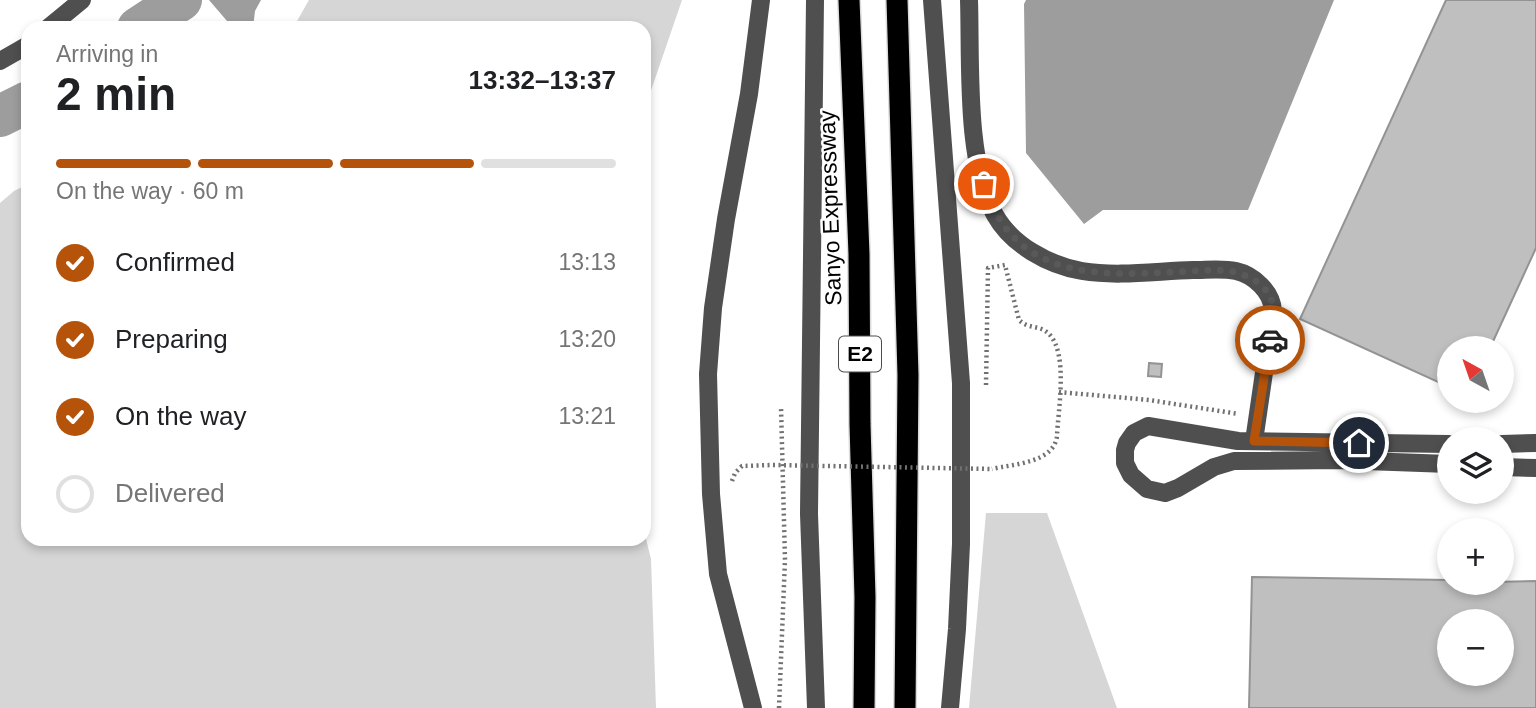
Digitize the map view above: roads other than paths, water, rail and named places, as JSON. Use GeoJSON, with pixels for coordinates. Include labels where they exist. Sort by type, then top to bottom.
{"type":"FeatureCollection","features":[{"type":"Feature","properties":{"kind":"highway","name":"Sanyo Expressway"},"geometry":{"type":"LineString","coordinates":[[849,0],[859,254],[865,597],[864,708]]}},
{"type":"Feature","properties":{"kind":"highway","name":"E2"},"geometry":{"type":"LineString","coordinates":[[897,0],[908,375],[905,708]]}},
{"type":"Feature","properties":{"kind":"street"},"geometry":{"type":"LineString","coordinates":[[56,21],[82,0]]}},
{"type":"Feature","properties":{"kind":"street"},"geometry":{"type":"LineString","coordinates":[[754,708],[718,574],[711,495],[708,374],[713,308],[753,72],[761,0]]}},
{"type":"Feature","properties":{"kind":"street"},"geometry":{"type":"LineString","coordinates":[[815,0],[809,525],[816,708]]}},
{"type":"Feature","properties":{"kind":"street"},"geometry":{"type":"LineString","coordinates":[[932,0],[948,180],[961,383],[961,544],[950,708]]}},
{"type":"Feature","properties":{"kind":"street"},"geometry":{"type":"LineString","coordinates":[[969,0],[970,77],[976,145],[984,184],[998,219],[1019,242],[1035,254],[1069,268],[1100,273],[1236,271],[1253,279],[1270,299],[1273,311],[1254,441]]}},
{"type":"Feature","properties":{"kind":"street"},"geometry":{"type":"LineString","coordinates":[[0,61],[21,49]]}},
{"type":"Feature","properties":{"kind":"street"},"geometry":{"type":"LineString","coordinates":[[1437,444],[1254,441],[1148,426],[1134,433],[1127,443],[1125,463],[1131,475],[1141,485],[1153,492],[1165,493],[1214,467],[1234,461],[1338,460],[1437,464]]}},
{"type":"Feature","properties":{"kind":"street"},"geometry":{"type":"LineString","coordinates":[[1514,444],[1536,443]]}},
{"type":"Feature","properties":{"kind":"street"},"geometry":{"type":"LineString","coordinates":[[1514,467],[1536,468]]}},
{"type":"Feature","properties":{"kind":"waterway"},"geometry":{"type":"LineString","coordinates":[[149,21],[181,0]]}},
{"type":"Feature","properties":{"kind":"waterway"},"geometry":{"type":"LineString","coordinates":[[0,116],[21,106]]}}]}
